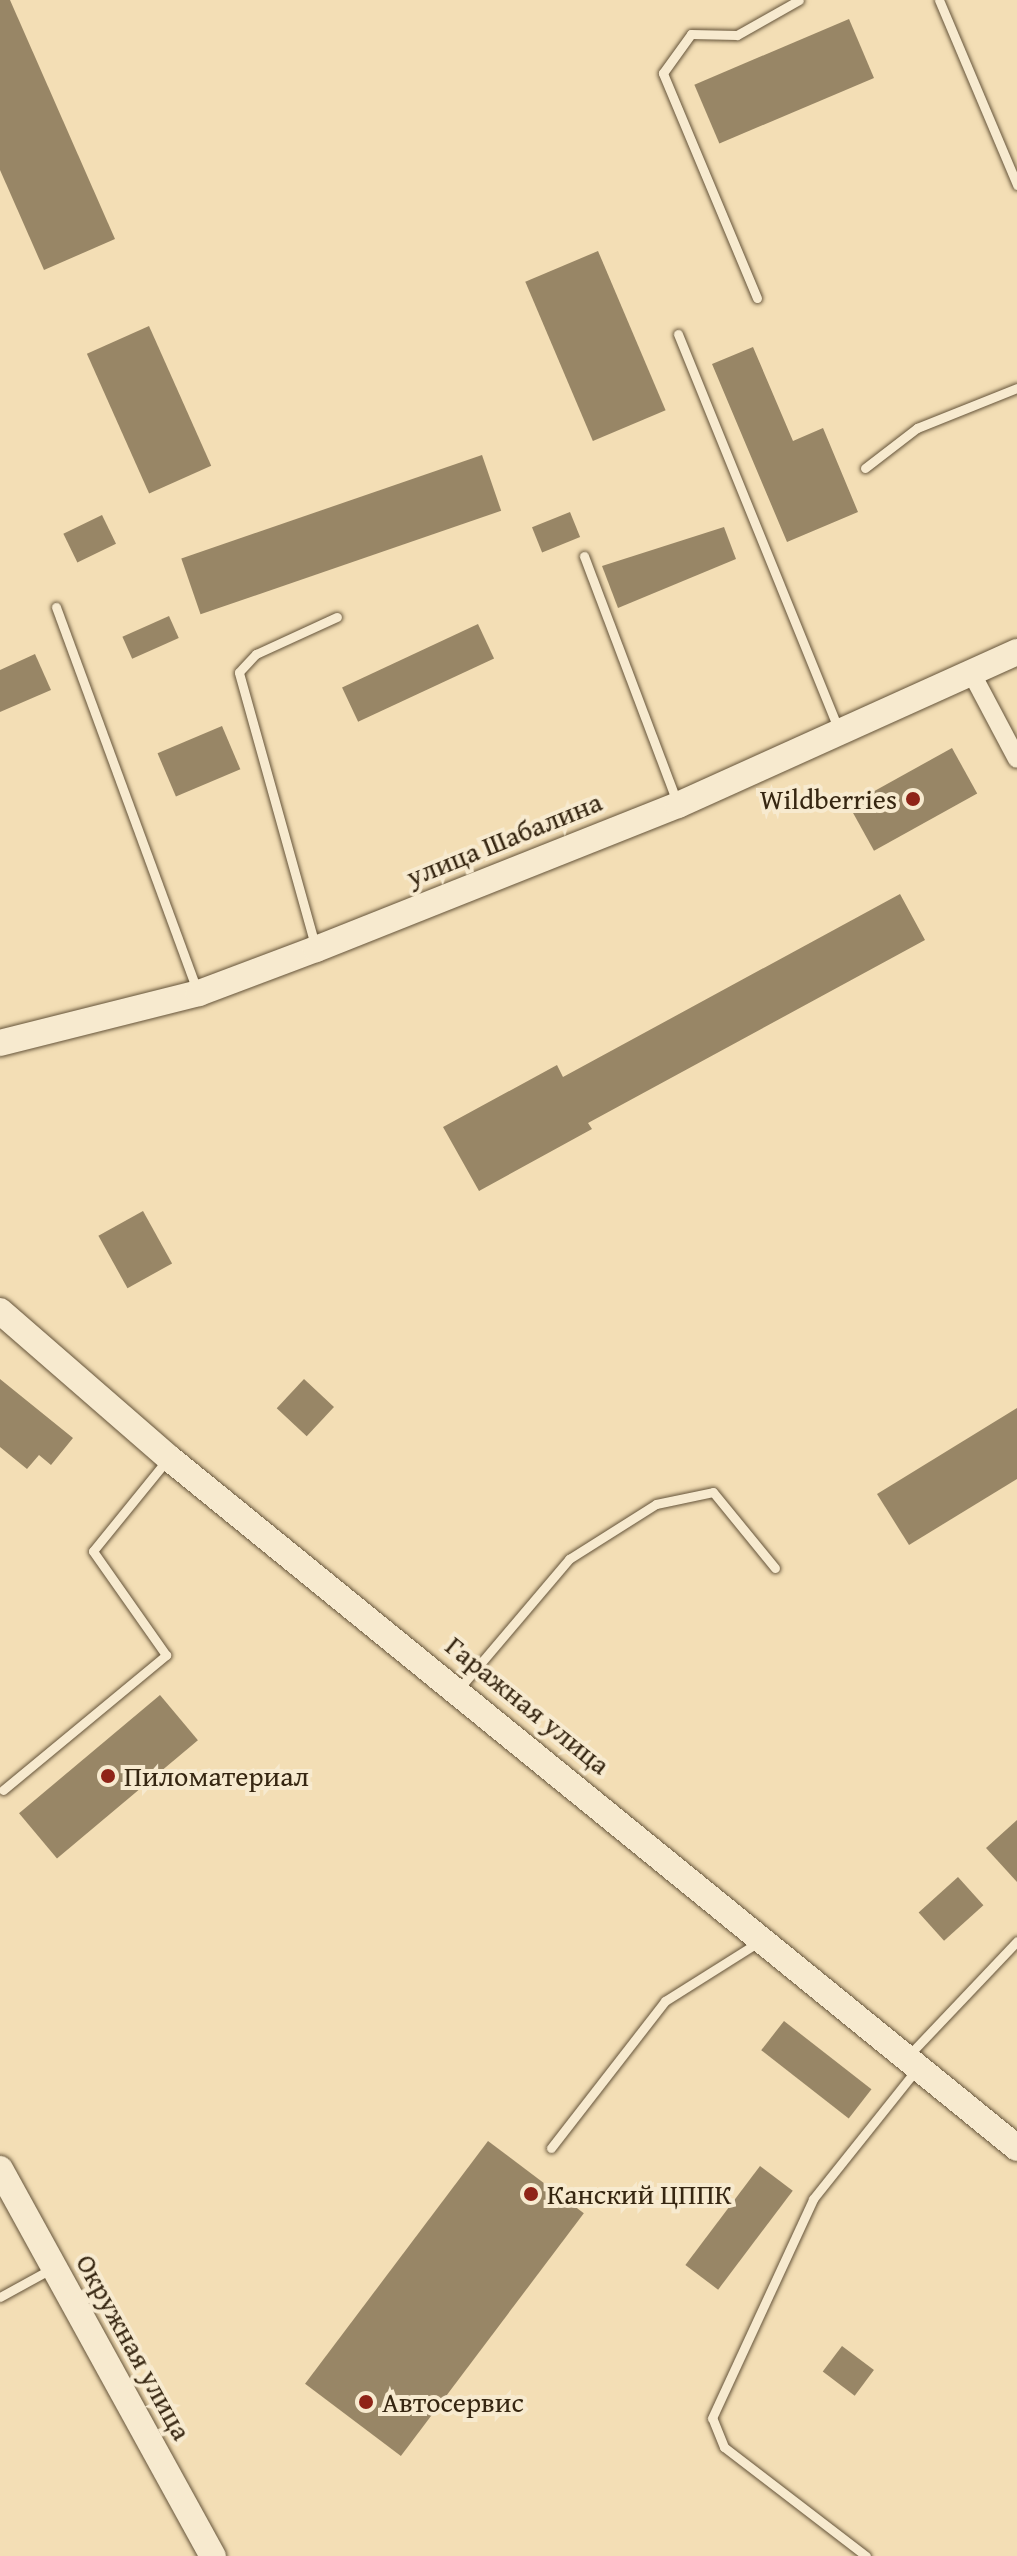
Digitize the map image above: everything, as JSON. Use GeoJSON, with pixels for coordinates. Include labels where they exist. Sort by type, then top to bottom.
{"type":"FeatureCollection","features":[{"type":"Feature","properties":{"kind":"street","name":"улица Шабалина"},"geometry":{"type":"LineString","coordinates":[[0,1043],[199,993],[316,949],[678,805],[1017,652]]}},
{"type":"Feature","properties":{"kind":"street"},"geometry":{"type":"LineString","coordinates":[[972,674],[1017,759]]}},
{"type":"Feature","properties":{"kind":"street","name":"Гаражная улица"},"geometry":{"type":"LineString","coordinates":[[0,1311],[169,1458],[458,1690],[1017,2148]]}},
{"type":"Feature","properties":{"kind":"street","name":"Окружная улица"},"geometry":{"type":"LineString","coordinates":[[0,2169],[213,2556]]}},
{"type":"Feature","properties":{"kind":"lane"},"geometry":{"type":"LineString","coordinates":[[757,298],[663,73],[691,34],[737,35],[799,0]]}},
{"type":"Feature","properties":{"kind":"lane"},"geometry":{"type":"LineString","coordinates":[[939,0],[1017,185]]}},
{"type":"Feature","properties":{"kind":"lane"},"geometry":{"type":"LineString","coordinates":[[678,334],[839,732]]}},
{"type":"Feature","properties":{"kind":"lane"},"geometry":{"type":"LineString","coordinates":[[865,468],[917,428],[1017,388]]}},
{"type":"Feature","properties":{"kind":"lane"},"geometry":{"type":"LineString","coordinates":[[584,556],[678,805]]}},
{"type":"Feature","properties":{"kind":"lane"},"geometry":{"type":"LineString","coordinates":[[56,607],[199,993]]}},
{"type":"Feature","properties":{"kind":"lane"},"geometry":{"type":"LineString","coordinates":[[316,949],[239,672],[256,654],[337,617]]}},
{"type":"Feature","properties":{"kind":"lane"},"geometry":{"type":"LineString","coordinates":[[3,1790],[166,1655],[93,1551],[169,1458]]}},
{"type":"Feature","properties":{"kind":"lane"},"geometry":{"type":"LineString","coordinates":[[458,1690],[569,1559],[656,1504],[713,1492],[775,1568]]}},
{"type":"Feature","properties":{"kind":"lane"},"geometry":{"type":"LineString","coordinates":[[551,2148],[665,2001],[763,1939]]}},
{"type":"Feature","properties":{"kind":"lane"},"geometry":{"type":"LineString","coordinates":[[866,2556],[724,2447],[712,2418],[813,2199],[912,2062],[1017,1941]]}},
{"type":"Feature","properties":{"kind":"lane"},"geometry":{"type":"LineString","coordinates":[[0,2297],[54,2267]]}},
{"type":"Feature","properties":{"kind":"building"},"geometry":{"type":"Polygon","coordinates":[[[0,0],[10,0],[115,239],[44,270],[0,170],[0,0]]]}},
{"type":"Feature","properties":{"kind":"building"},"geometry":{"type":"Polygon","coordinates":[[[849,19],[874,78],[719,144],[694,85],[849,19]]]}},
{"type":"Feature","properties":{"kind":"building"},"geometry":{"type":"Polygon","coordinates":[[[598,251],[666,410],[593,441],[525,282],[598,251]]]}},
{"type":"Feature","properties":{"kind":"building"},"geometry":{"type":"Polygon","coordinates":[[[149,326],[211,466],[149,493],[87,354],[149,326]]]}},
{"type":"Feature","properties":{"kind":"building"},"geometry":{"type":"Polygon","coordinates":[[[753,347],[793,441],[823,428],[858,512],[787,542],[712,364],[753,347]]]}},
{"type":"Feature","properties":{"kind":"building"},"geometry":{"type":"Polygon","coordinates":[[[482,455],[501,511],[201,614],[181,559],[482,455]]]}},
{"type":"Feature","properties":{"kind":"building"},"geometry":{"type":"Polygon","coordinates":[[[570,512],[580,537],[542,552],[532,527],[570,512]]]}},
{"type":"Feature","properties":{"kind":"building"},"geometry":{"type":"Polygon","coordinates":[[[102,515],[116,544],[77,563],[63,534],[102,515]]]}},
{"type":"Feature","properties":{"kind":"building"},"geometry":{"type":"Polygon","coordinates":[[[724,527],[736,559],[618,608],[602,566],[724,527]]]}},
{"type":"Feature","properties":{"kind":"building"},"geometry":{"type":"Polygon","coordinates":[[[169,616],[179,638],[132,659],[122,637],[169,616]]]}},
{"type":"Feature","properties":{"kind":"building"},"geometry":{"type":"Polygon","coordinates":[[[478,624],[494,658],[358,722],[342,687],[478,624]]]}},
{"type":"Feature","properties":{"kind":"building"},"geometry":{"type":"Polygon","coordinates":[[[35,654],[51,690],[0,712],[0,670],[35,654]]]}},
{"type":"Feature","properties":{"kind":"building"},"geometry":{"type":"Polygon","coordinates":[[[222,726],[240,769],[176,797],[158,753],[222,726]]]}},
{"type":"Feature","properties":{"kind":"building","name":"Wildberries"},"geometry":{"type":"Polygon","coordinates":[[[952,748],[977,793],[874,851],[849,805],[952,748]]]}},
{"type":"Feature","properties":{"kind":"building"},"geometry":{"type":"Polygon","coordinates":[[[900,894],[925,940],[588,1123],[592,1129],[479,1191],[443,1127],[557,1065],[563,1077],[900,894]]]}},
{"type":"Feature","properties":{"kind":"building"},"geometry":{"type":"Polygon","coordinates":[[[143,1211],[172,1263],[127,1288],[98,1236],[143,1211]]]}},
{"type":"Feature","properties":{"kind":"building"},"geometry":{"type":"Polygon","coordinates":[[[0,1379],[73,1438],[51,1465],[39,1455],[27,1469],[0,1447],[0,1379]]]}},
{"type":"Feature","properties":{"kind":"building"},"geometry":{"type":"Polygon","coordinates":[[[304,1379],[334,1407],[307,1436],[277,1408],[304,1379]]]}},
{"type":"Feature","properties":{"kind":"building"},"geometry":{"type":"Polygon","coordinates":[[[1017,1408],[1017,1479],[909,1545],[877,1494],[1017,1408]]]}},
{"type":"Feature","properties":{"kind":"building","name":"Пиломатериал"},"geometry":{"type":"Polygon","coordinates":[[[160,1695],[198,1740],[57,1858],[19,1813],[160,1695]]]}},
{"type":"Feature","properties":{"kind":"building"},"geometry":{"type":"Polygon","coordinates":[[[1017,1820],[1017,1882],[986,1848],[1017,1820]]]}},
{"type":"Feature","properties":{"kind":"building"},"geometry":{"type":"Polygon","coordinates":[[[958,1877],[983,1905],[944,1941],[919,1912],[958,1877]]]}},
{"type":"Feature","properties":{"kind":"building"},"geometry":{"type":"Polygon","coordinates":[[[784,2021],[871,2089],[849,2118],[761,2050],[784,2021]]]}},
{"type":"Feature","properties":{"kind":"building"},"geometry":{"type":"Polygon","coordinates":[[[488,2141],[584,2213],[401,2456],[305,2384],[488,2141]]]}},
{"type":"Feature","properties":{"kind":"building"},"geometry":{"type":"Polygon","coordinates":[[[760,2166],[793,2191],[718,2290],[685,2265],[760,2166]]]}},
{"type":"Feature","properties":{"kind":"building"},"geometry":{"type":"Polygon","coordinates":[[[842,2346],[874,2370],[855,2396],[823,2372],[842,2346]]]}},
{"type":"Feature","properties":{"kind":"place","name":"Wildberries"},"geometry":{"type":"Point","coordinates":[913,799]}},
{"type":"Feature","properties":{"kind":"place","name":"Пиломатериал"},"geometry":{"type":"Point","coordinates":[108,1776]}},
{"type":"Feature","properties":{"kind":"place","name":"Канский ЦППК"},"geometry":{"type":"Point","coordinates":[531,2194]}},
{"type":"Feature","properties":{"kind":"place","name":"Автосервис"},"geometry":{"type":"Point","coordinates":[366,2402]}}]}
